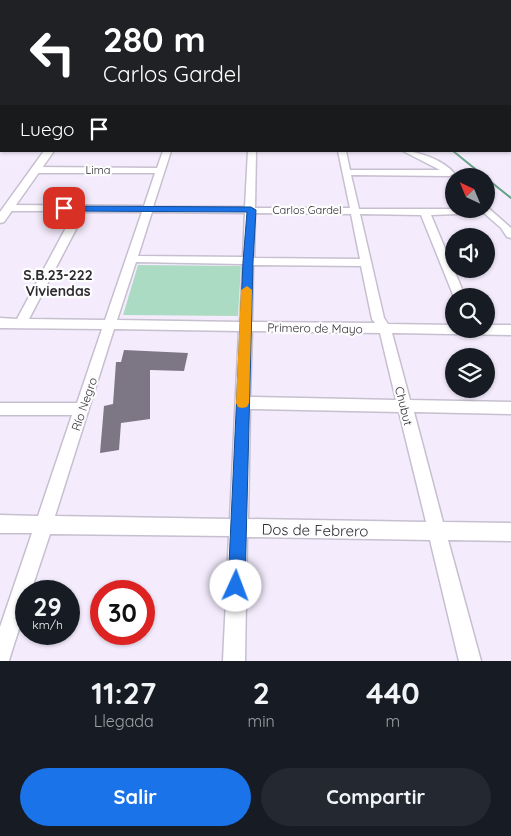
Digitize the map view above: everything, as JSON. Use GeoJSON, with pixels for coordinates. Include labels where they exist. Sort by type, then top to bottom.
{"type":"FeatureCollection","features":[{"type":"Feature","properties":{"kind":"street"},"geometry":{"type":"LineString","coordinates":[[0,220],[48,152]]}},
{"type":"Feature","properties":{"kind":"street","name":"Río Negro"},"geometry":{"type":"LineString","coordinates":[[0,657],[167,152]]}},
{"type":"Feature","properties":{"kind":"street"},"geometry":{"type":"LineString","coordinates":[[234,661],[252,152]]}},
{"type":"Feature","properties":{"kind":"street","name":"Chubut"},"geometry":{"type":"LineString","coordinates":[[342,152],[378,320],[385,329],[470,661]]}},
{"type":"Feature","properties":{"kind":"street"},"geometry":{"type":"LineString","coordinates":[[408,152],[445,171]]}},
{"type":"Feature","properties":{"kind":"street","name":"Lima"},"geometry":{"type":"LineString","coordinates":[[36,170],[160,171]]}},
{"type":"Feature","properties":{"kind":"street"},"geometry":{"type":"LineString","coordinates":[[347,172],[445,175]]}},
{"type":"Feature","properties":{"kind":"street","name":"Carlos Gardel"},"geometry":{"type":"LineString","coordinates":[[9,208],[445,211]]}},
{"type":"Feature","properties":{"kind":"street"},"geometry":{"type":"LineString","coordinates":[[21,323],[82,208]]}},
{"type":"Feature","properties":{"kind":"street"},"geometry":{"type":"LineString","coordinates":[[425,212],[456,288]]}},
{"type":"Feature","properties":{"kind":"street"},"geometry":{"type":"LineString","coordinates":[[495,218],[505,226],[511,235]]}},
{"type":"Feature","properties":{"kind":"street"},"geometry":{"type":"LineString","coordinates":[[132,259],[366,263]]}},
{"type":"Feature","properties":{"kind":"street","name":"Primero de Mayo"},"geometry":{"type":"LineString","coordinates":[[0,323],[445,329]]}},
{"type":"Feature","properties":{"kind":"street","name":"Primero de Mayo"},"geometry":{"type":"LineString","coordinates":[[495,330],[511,330]]}},
{"type":"Feature","properties":{"kind":"street"},"geometry":{"type":"LineString","coordinates":[[242,403],[511,408]]}},
{"type":"Feature","properties":{"kind":"street"},"geometry":{"type":"LineString","coordinates":[[0,409],[82,409]]}},
{"type":"Feature","properties":{"kind":"street","name":"Dos de Febrero"},"geometry":{"type":"LineString","coordinates":[[0,524],[511,532]]}},
{"type":"Feature","properties":{"kind":"green space"},"geometry":{"type":"Polygon","coordinates":[[[138,265],[241,266],[238,316],[123,315],[138,265]]]}},
{"type":"Feature","properties":{"kind":"building"},"geometry":{"type":"Polygon","coordinates":[[[124,350],[188,353],[184,371],[150,370],[150,419],[121,423],[119,450],[100,453],[104,406],[113,404],[116,362],[121,362],[124,350]]]}},
{"type":"Feature","properties":{"kind":"waterway"},"geometry":{"type":"LineString","coordinates":[[454,152],[474,168]]}},
{"type":"Feature","properties":{"kind":"waterway"},"geometry":{"type":"LineString","coordinates":[[495,185],[511,198]]}},
{"type":"Feature","properties":{"kind":"slow traffic"},"geometry":{"type":"LineString","coordinates":[[242,403],[247,290]]}},
{"type":"Feature","properties":{"kind":"district","name":"S.B.23-222 Viviendas"},"geometry":{"type":"Point","coordinates":[58,284]}},
{"type":"Feature","properties":{"kind":"route"},"geometry":{"type":"LineString","coordinates":[[64,208],[251,210],[236,586]]}}]}
